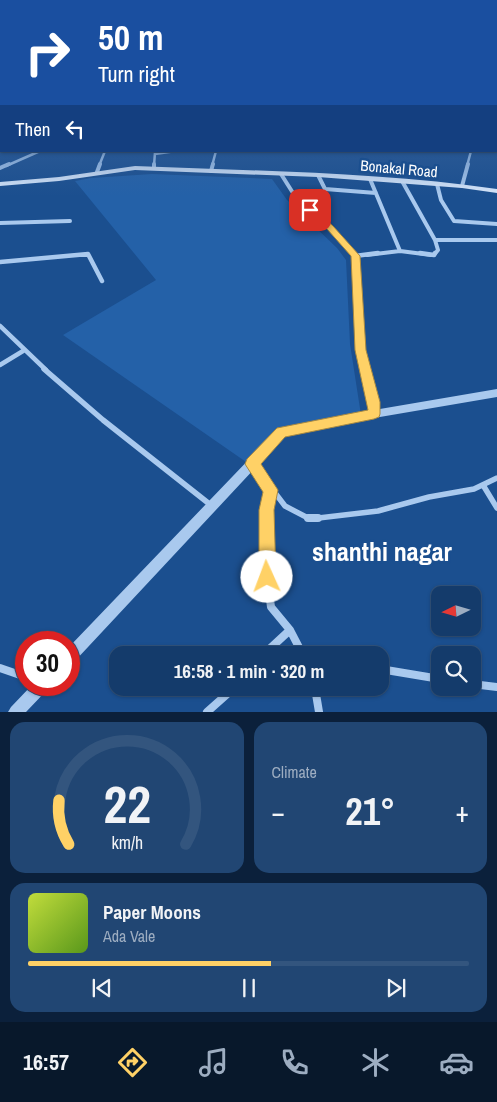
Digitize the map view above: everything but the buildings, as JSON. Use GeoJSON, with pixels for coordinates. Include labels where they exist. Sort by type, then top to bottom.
{"type":"FeatureCollection","features":[{"type":"Feature","properties":{"kind":"main road","name":"Bonakal Road"},"geometry":{"type":"LineString","coordinates":[[0,184],[59,179],[135,168],[154,168],[318,175],[462,186],[497,191]]}},
{"type":"Feature","properties":{"kind":"street"},"geometry":{"type":"LineString","coordinates":[[0,168],[38,152]]}},
{"type":"Feature","properties":{"kind":"street"},"geometry":{"type":"LineString","coordinates":[[97,172],[105,152]]}},
{"type":"Feature","properties":{"kind":"street"},"geometry":{"type":"LineString","coordinates":[[154,168],[155,152]]}},
{"type":"Feature","properties":{"kind":"street"},"geometry":{"type":"LineString","coordinates":[[211,171],[216,152]]}},
{"type":"Feature","properties":{"kind":"street"},"geometry":{"type":"LineString","coordinates":[[462,186],[471,152]]}},
{"type":"Feature","properties":{"kind":"street"},"geometry":{"type":"LineString","coordinates":[[281,174],[293,192],[330,228],[355,256],[361,350],[374,414]]}},
{"type":"Feature","properties":{"kind":"street"},"geometry":{"type":"LineString","coordinates":[[318,175],[324,189],[376,193]]}},
{"type":"Feature","properties":{"kind":"street"},"geometry":{"type":"LineString","coordinates":[[370,179],[400,251]]}},
{"type":"Feature","properties":{"kind":"street"},"geometry":{"type":"LineString","coordinates":[[355,256],[400,251],[434,254],[438,250],[435,240],[402,181]]}},
{"type":"Feature","properties":{"kind":"street"},"geometry":{"type":"LineString","coordinates":[[437,184],[440,200],[454,221],[497,224]]}},
{"type":"Feature","properties":{"kind":"street"},"geometry":{"type":"LineString","coordinates":[[0,223],[70,221]]}},
{"type":"Feature","properties":{"kind":"street"},"geometry":{"type":"LineString","coordinates":[[435,240],[497,240]]}},
{"type":"Feature","properties":{"kind":"street"},"geometry":{"type":"LineString","coordinates":[[0,262],[88,254],[102,281]]}},
{"type":"Feature","properties":{"kind":"street"},"geometry":{"type":"LineString","coordinates":[[0,326],[23,351],[99,419],[212,506]]}},
{"type":"Feature","properties":{"kind":"street"},"geometry":{"type":"LineString","coordinates":[[0,365],[23,351]]}},
{"type":"Feature","properties":{"kind":"street"},"geometry":{"type":"LineString","coordinates":[[80,645],[282,432],[497,393]]}},
{"type":"Feature","properties":{"kind":"street"},"geometry":{"type":"LineString","coordinates":[[252,464],[285,506],[310,519],[378,511],[474,489],[497,478]]}},
{"type":"Feature","properties":{"kind":"street"},"geometry":{"type":"LineString","coordinates":[[483,485],[497,508]]}},
{"type":"Feature","properties":{"kind":"street"},"geometry":{"type":"LineString","coordinates":[[271,490],[266,510],[267,577],[271,607],[290,630],[298,646]]}},
{"type":"Feature","properties":{"kind":"street"},"geometry":{"type":"LineString","coordinates":[[271,646],[290,630]]}},
{"type":"Feature","properties":{"kind":"street"},"geometry":{"type":"LineString","coordinates":[[0,668],[15,673]]}},
{"type":"Feature","properties":{"kind":"street"},"geometry":{"type":"LineString","coordinates":[[389,671],[431,678]]}},
{"type":"Feature","properties":{"kind":"street"},"geometry":{"type":"LineString","coordinates":[[481,685],[497,687]]}},
{"type":"Feature","properties":{"kind":"street"},"geometry":{"type":"LineString","coordinates":[[16,712],[31,696]]}},
{"type":"Feature","properties":{"kind":"street"},"geometry":{"type":"LineString","coordinates":[[207,712],[225,696]]}},
{"type":"Feature","properties":{"kind":"street"},"geometry":{"type":"LineString","coordinates":[[316,696],[319,712]]}},
{"type":"Feature","properties":{"kind":"shaded area"},"geometry":{"type":"Polygon","coordinates":[[[152,174],[272,179],[287,200],[337,248],[346,260],[350,344],[361,415],[282,431],[249,464],[63,335],[156,280],[75,181],[91,178],[152,174]]]}},
{"type":"Feature","properties":{"kind":"district","name":"shanthi nagar"},"geometry":{"type":"Point","coordinates":[382,552]}},
{"type":"Feature","properties":{"kind":"route"},"geometry":{"type":"LineString","coordinates":[[267,577],[266,510],[271,490],[252,464],[282,432],[374,414],[361,350],[355,256],[330,228],[310,210]]}}]}
